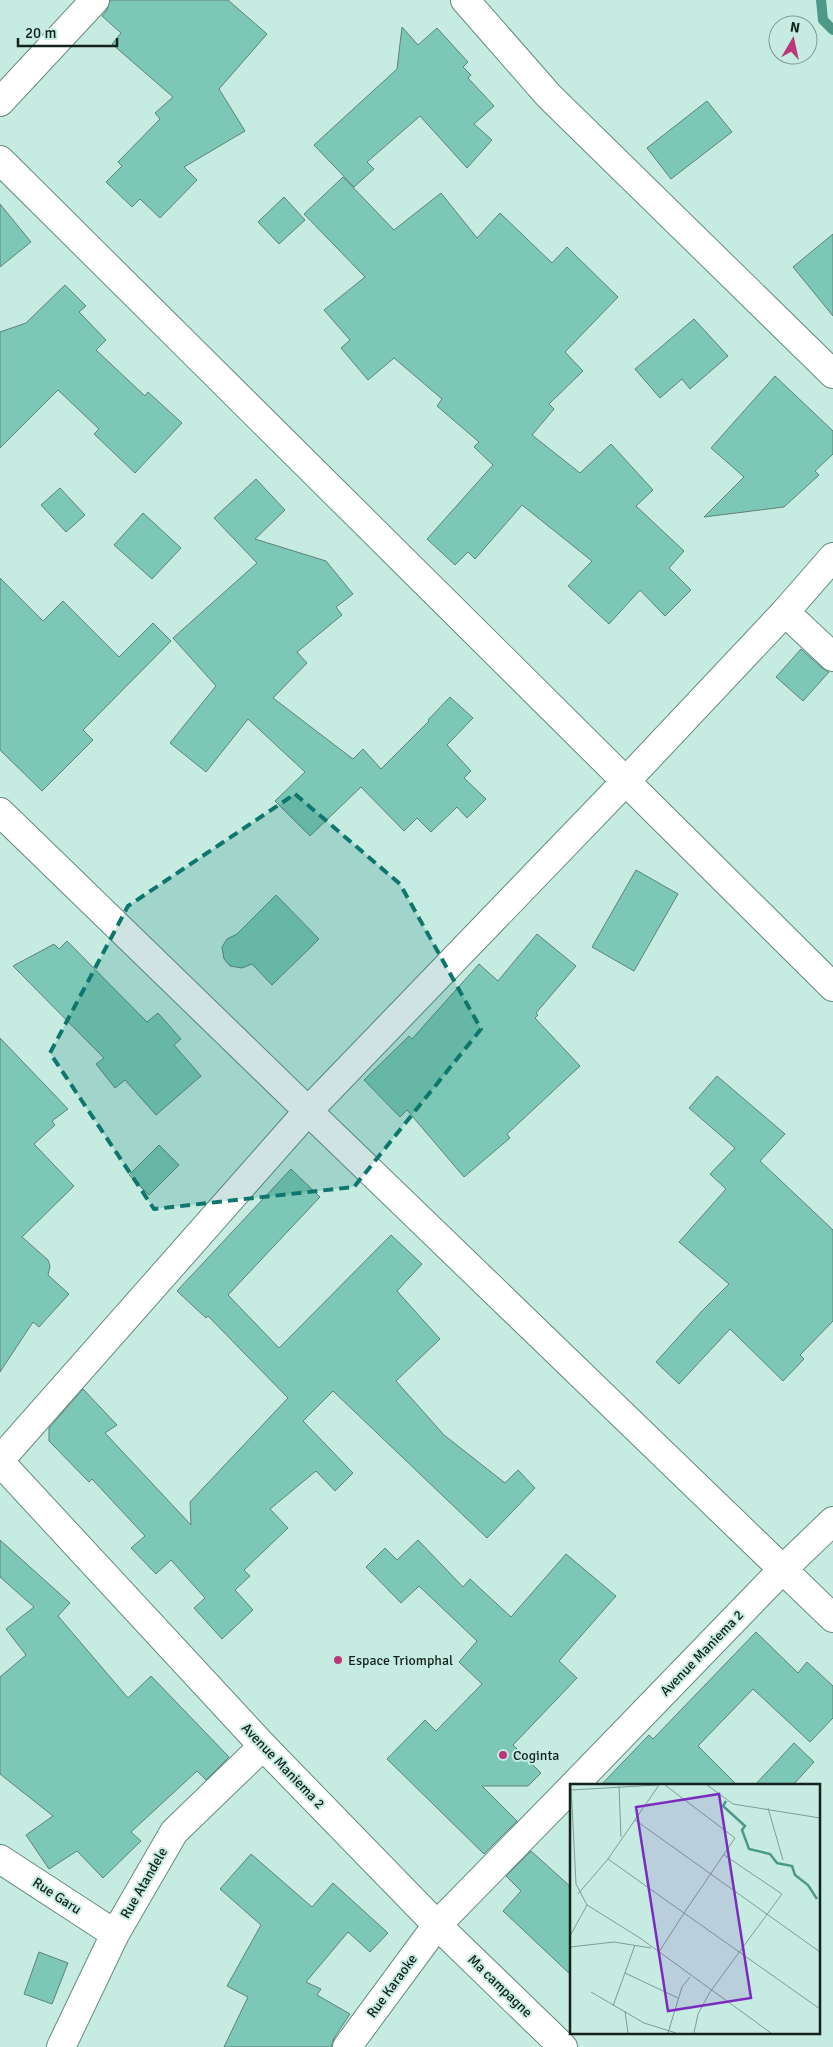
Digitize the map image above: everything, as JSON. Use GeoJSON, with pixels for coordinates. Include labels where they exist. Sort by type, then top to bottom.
{"type":"FeatureCollection","features":[{"type":"Feature","properties":{"kind":"street"},"geometry":{"type":"LineString","coordinates":[[0,102],[95,0]]}},
{"type":"Feature","properties":{"kind":"street"},"geometry":{"type":"LineString","coordinates":[[465,0],[549,96],[833,374]]}},
{"type":"Feature","properties":{"kind":"street"},"geometry":{"type":"LineString","coordinates":[[0,160],[833,986]]}},
{"type":"Feature","properties":{"kind":"street"},"geometry":{"type":"LineString","coordinates":[[0,1461],[308,1111],[626,781],[785,612],[833,557]]}},
{"type":"Feature","properties":{"kind":"street"},"geometry":{"type":"LineString","coordinates":[[785,612],[833,657]]}},
{"type":"Feature","properties":{"kind":"street"},"geometry":{"type":"LineString","coordinates":[[0,812],[833,1618]]}},
{"type":"Feature","properties":{"kind":"street","name":"Avenue Maniema 2"},"geometry":{"type":"LineString","coordinates":[[0,1461],[263,1746],[437,1925],[570,1788]]}},
{"type":"Feature","properties":{"kind":"street","name":"Avenue Maniema 2"},"geometry":{"type":"LineString","coordinates":[[574,1784],[833,1521]]}},
{"type":"Feature","properties":{"kind":"street","name":"Rue Atandele"},"geometry":{"type":"LineString","coordinates":[[61,2047],[115,1934],[174,1832],[263,1746]]}},
{"type":"Feature","properties":{"kind":"street","name":"Rue Garu"},"geometry":{"type":"LineString","coordinates":[[0,1859],[115,1934]]}},
{"type":"Feature","properties":{"kind":"street","name":"Rue Karaoke"},"geometry":{"type":"LineString","coordinates":[[347,2047],[437,1925]]}},
{"type":"Feature","properties":{"kind":"street","name":"Ma campagne"},"geometry":{"type":"LineString","coordinates":[[437,1925],[563,2047]]}},
{"type":"Feature","properties":{"kind":"highlighted area"},"geometry":{"type":"Polygon","coordinates":[[[295,794],[400,884],[481,1029],[354,1187],[154,1209],[50,1053],[128,906],[295,794]]]}},
{"type":"Feature","properties":{"kind":"building"},"geometry":{"type":"Polygon","coordinates":[[[110,0],[228,0],[267,34],[219,89],[245,131],[184,167],[197,180],[160,218],[140,199],[132,207],[106,182],[122,166],[118,162],[160,119],[155,113],[173,97],[112,44],[121,33],[102,16],[107,10],[110,0]]]}},
{"type":"Feature","properties":{"kind":"building"},"geometry":{"type":"Polygon","coordinates":[[[402,27],[418,45],[437,28],[468,62],[463,67],[471,75],[468,78],[494,106],[474,124],[492,140],[467,168],[420,116],[367,162],[374,169],[354,187],[314,145],[397,69],[402,27]]]}},
{"type":"Feature","properties":{"kind":"building"},"geometry":{"type":"Polygon","coordinates":[[[707,101],[732,132],[671,179],[647,148],[707,101]]]}},
{"type":"Feature","properties":{"kind":"building"},"geometry":{"type":"Polygon","coordinates":[[[343,177],[394,230],[441,193],[477,238],[500,213],[552,263],[567,247],[618,297],[565,352],[583,371],[549,404],[554,409],[532,435],[580,473],[611,444],[653,490],[636,506],[684,551],[669,568],[691,590],[665,616],[640,590],[609,624],[568,586],[592,561],[522,505],[475,559],[468,552],[455,565],[427,539],[493,465],[474,447],[479,442],[437,406],[442,399],[394,358],[368,380],[341,348],[350,340],[324,310],[365,277],[304,214],[343,177]]]}},
{"type":"Feature","properties":{"kind":"building"},"geometry":{"type":"Polygon","coordinates":[[[284,197],[305,220],[279,244],[258,222],[284,197]]]}},
{"type":"Feature","properties":{"kind":"building"},"geometry":{"type":"Polygon","coordinates":[[[0,204],[31,242],[0,267],[0,204]]]}},
{"type":"Feature","properties":{"kind":"building"},"geometry":{"type":"Polygon","coordinates":[[[833,234],[833,316],[793,267],[833,234]]]}},
{"type":"Feature","properties":{"kind":"building"},"geometry":{"type":"Polygon","coordinates":[[[65,285],[86,306],[79,312],[106,340],[96,350],[145,396],[148,392],[182,423],[135,473],[94,434],[99,429],[58,390],[0,448],[0,332],[26,323],[65,285]]]}},
{"type":"Feature","properties":{"kind":"building"},"geometry":{"type":"Polygon","coordinates":[[[694,319],[728,356],[690,389],[682,379],[660,398],[635,369],[694,319]]]}},
{"type":"Feature","properties":{"kind":"building"},"geometry":{"type":"Polygon","coordinates":[[[775,376],[833,431],[833,454],[815,471],[819,475],[784,507],[704,517],[744,477],[711,448],[775,376]]]}},
{"type":"Feature","properties":{"kind":"building"},"geometry":{"type":"Polygon","coordinates":[[[256,479],[285,510],[255,539],[326,561],[353,594],[336,607],[342,615],[297,652],[307,663],[273,698],[353,759],[363,749],[381,769],[450,697],[473,718],[447,745],[471,771],[464,778],[486,799],[467,818],[457,807],[431,832],[417,818],[404,831],[361,787],[310,836],[275,801],[305,772],[248,719],[206,772],[170,743],[216,686],[173,638],[257,563],[214,518],[256,479]]]}},
{"type":"Feature","properties":{"kind":"building"},"geometry":{"type":"Polygon","coordinates":[[[60,488],[85,515],[66,532],[41,505],[60,488]]]}},
{"type":"Feature","properties":{"kind":"building"},"geometry":{"type":"Polygon","coordinates":[[[143,513],[181,548],[152,579],[114,545],[143,513]]]}},
{"type":"Feature","properties":{"kind":"building"},"geometry":{"type":"Polygon","coordinates":[[[0,578],[43,621],[63,601],[119,657],[153,623],[171,641],[83,730],[93,740],[42,791],[0,750],[0,578]]]}},
{"type":"Feature","properties":{"kind":"building"},"geometry":{"type":"Polygon","coordinates":[[[801,649],[829,672],[803,701],[776,677],[801,649]]]}},
{"type":"Feature","properties":{"kind":"building"},"geometry":{"type":"Polygon","coordinates":[[[636,870],[678,894],[634,971],[592,947],[636,870]]]}},
{"type":"Feature","properties":{"kind":"building"},"geometry":{"type":"Polygon","coordinates":[[[276,895],[319,939],[272,985],[252,964],[242,968],[230,966],[224,959],[222,947],[227,939],[237,934],[276,895]]]}},
{"type":"Feature","properties":{"kind":"building"},"geometry":{"type":"Polygon","coordinates":[[[537,934],[576,966],[536,1013],[538,1015],[535,1018],[580,1066],[507,1134],[510,1138],[464,1177],[407,1110],[400,1117],[364,1080],[409,1036],[412,1039],[479,964],[498,981],[537,934]]]}},
{"type":"Feature","properties":{"kind":"building"},"geometry":{"type":"Polygon","coordinates":[[[67,941],[147,1022],[158,1013],[181,1039],[174,1045],[201,1076],[156,1115],[125,1080],[115,1088],[96,1064],[104,1058],[13,966],[54,944],[59,949],[67,941]]]}},
{"type":"Feature","properties":{"kind":"building"},"geometry":{"type":"Polygon","coordinates":[[[0,1038],[68,1109],[52,1121],[55,1125],[34,1144],[74,1186],[22,1237],[48,1260],[50,1266],[48,1275],[69,1294],[39,1327],[33,1322],[0,1372],[0,1038]]]}},
{"type":"Feature","properties":{"kind":"building"},"geometry":{"type":"Polygon","coordinates":[[[717,1076],[785,1134],[760,1161],[833,1230],[833,1321],[800,1355],[804,1359],[783,1381],[730,1329],[679,1384],[656,1362],[729,1284],[679,1242],[726,1189],[710,1174],[735,1148],[689,1108],[717,1076]]]}},
{"type":"Feature","properties":{"kind":"building"},"geometry":{"type":"Polygon","coordinates":[[[159,1145],[179,1165],[149,1195],[129,1175],[159,1145]]]}},
{"type":"Feature","properties":{"kind":"building"},"geometry":{"type":"Polygon","coordinates":[[[291,1169],[320,1197],[228,1295],[279,1348],[391,1235],[422,1264],[397,1291],[440,1339],[396,1381],[444,1435],[505,1483],[518,1470],[535,1488],[487,1538],[333,1391],[303,1421],[353,1473],[335,1491],[316,1471],[270,1509],[288,1528],[244,1570],[250,1576],[235,1590],[253,1610],[222,1639],[194,1608],[205,1598],[171,1560],[156,1574],[131,1548],[145,1536],[92,1479],[89,1482],[49,1441],[49,1428],[83,1389],[117,1425],[105,1433],[191,1525],[190,1502],[288,1398],[208,1316],[206,1318],[177,1291],[291,1169]]]}},
{"type":"Feature","properties":{"kind":"building"},"geometry":{"type":"Polygon","coordinates":[[[0,1540],[70,1603],[58,1616],[128,1698],[151,1676],[229,1757],[206,1780],[197,1771],[131,1832],[141,1841],[103,1878],[77,1851],[49,1869],[26,1835],[53,1816],[0,1774],[0,1677],[26,1655],[6,1629],[34,1607],[0,1577],[0,1540]]]}},
{"type":"Feature","properties":{"kind":"building"},"geometry":{"type":"Polygon","coordinates":[[[418,1540],[463,1587],[470,1579],[511,1617],[566,1554],[616,1596],[559,1661],[577,1678],[513,1745],[541,1773],[528,1786],[482,1786],[517,1821],[484,1854],[387,1759],[425,1720],[436,1731],[482,1684],[459,1662],[477,1641],[419,1586],[401,1603],[366,1567],[385,1548],[397,1560],[418,1540]]]}},
{"type":"Feature","properties":{"kind":"building"},"geometry":{"type":"Polygon","coordinates":[[[756,1632],[798,1673],[807,1662],[833,1686],[833,1718],[810,1742],[753,1689],[698,1746],[736,1784],[602,1784],[649,1735],[653,1739],[756,1632]]]}},
{"type":"Feature","properties":{"kind":"building"},"geometry":{"type":"Polygon","coordinates":[[[794,1743],[814,1762],[794,1784],[756,1784],[794,1743]]]}},
{"type":"Feature","properties":{"kind":"building"},"geometry":{"type":"Polygon","coordinates":[[[531,1851],[570,1886],[570,1974],[503,1911],[521,1891],[506,1876],[531,1851]]]}},
{"type":"Feature","properties":{"kind":"building"},"geometry":{"type":"Polygon","coordinates":[[[251,1854],[312,1907],[333,1883],[388,1933],[370,1952],[348,1932],[306,1982],[321,1989],[317,1995],[350,2014],[334,2038],[331,2047],[224,2047],[248,1997],[227,1986],[261,1925],[220,1889],[251,1854]]]}},
{"type":"Feature","properties":{"kind":"building"},"geometry":{"type":"Polygon","coordinates":[[[39,1952],[68,1963],[52,2004],[24,1994],[39,1952]]]}},
{"type":"Feature","properties":{"kind":"waterway"},"geometry":{"type":"LineString","coordinates":[[821,0],[823,20],[833,30]]}},
{"type":"Feature","properties":{"kind":"place","name":"Espace Triomphal"},"geometry":{"type":"Point","coordinates":[338,1660]}},
{"type":"Feature","properties":{"kind":"place","name":"Coginta"},"geometry":{"type":"Point","coordinates":[503,1755]}}]}
